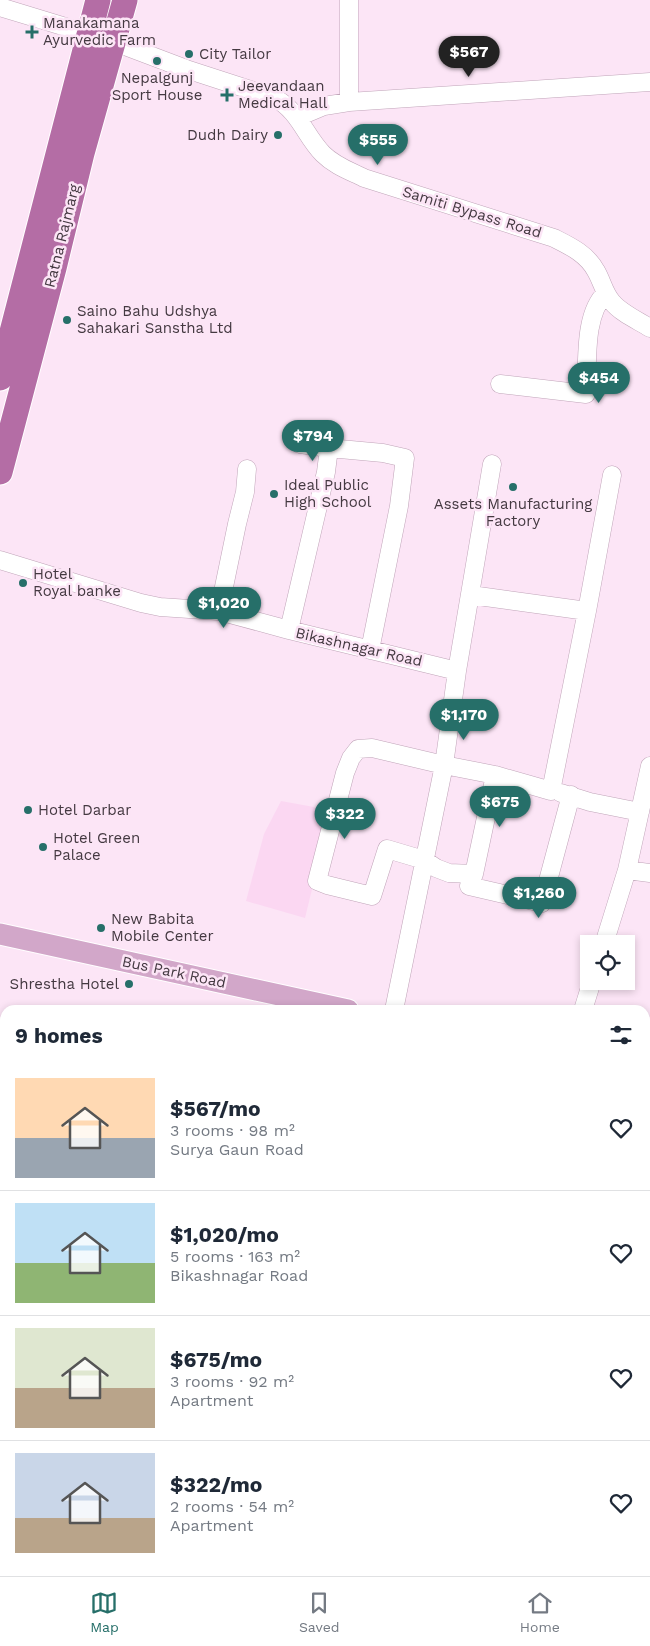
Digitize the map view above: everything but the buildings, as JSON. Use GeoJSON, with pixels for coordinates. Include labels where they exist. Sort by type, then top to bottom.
{"type":"FeatureCollection","features":[{"type":"Feature","properties":{"kind":"highway","name":"Ratna Rajmarg"},"geometry":{"type":"LineString","coordinates":[[0,378],[98,0]]}},
{"type":"Feature","properties":{"kind":"highway","name":"Ratna Rajmarg"},"geometry":{"type":"LineString","coordinates":[[0,472],[124,0]]}},
{"type":"Feature","properties":{"kind":"main road","name":"Bus Park Road"},"geometry":{"type":"LineString","coordinates":[[0,934],[313,1005]]}},
{"type":"Feature","properties":{"kind":"street"},"geometry":{"type":"LineString","coordinates":[[349,0],[349,102]]}},
{"type":"Feature","properties":{"kind":"street","name":"Samiti Bypass Road"},"geometry":{"type":"LineString","coordinates":[[0,7],[112,41],[177,66],[275,98],[284,103],[298,117],[313,142],[337,166],[364,178],[554,238],[573,248],[587,259],[596,270],[606,293],[617,307],[650,328]]}},
{"type":"Feature","properties":{"kind":"street"},"geometry":{"type":"LineString","coordinates":[[298,117],[324,106],[349,102],[650,82]]}},
{"type":"Feature","properties":{"kind":"street"},"geometry":{"type":"LineString","coordinates":[[500,384],[586,394],[590,321],[599,299],[606,293]]}},
{"type":"Feature","properties":{"kind":"street"},"geometry":{"type":"LineString","coordinates":[[300,444],[405,458],[399,506],[370,650]]}},
{"type":"Feature","properties":{"kind":"street"},"geometry":{"type":"LineString","coordinates":[[289,630],[326,472],[329,448]]}},
{"type":"Feature","properties":{"kind":"street"},"geometry":{"type":"LineString","coordinates":[[395,1005],[444,765],[457,670],[492,464]]}},
{"type":"Feature","properties":{"kind":"street"},"geometry":{"type":"LineString","coordinates":[[219,611],[245,492],[247,470]]}},
{"type":"Feature","properties":{"kind":"street"},"geometry":{"type":"LineString","coordinates":[[551,791],[612,475]]}},
{"type":"Feature","properties":{"kind":"street","name":"Bikashnagar Road"},"geometry":{"type":"LineString","coordinates":[[0,560],[141,603],[160,607],[219,611],[289,630],[457,670]]}},
{"type":"Feature","properties":{"kind":"street"},"geometry":{"type":"LineString","coordinates":[[471,595],[587,611]]}},
{"type":"Feature","properties":{"kind":"street"},"geometry":{"type":"LineString","coordinates":[[474,874],[449,873],[436,868],[424,860],[387,849],[372,896],[327,885],[317,880],[345,772],[351,758],[358,749],[372,748],[495,775],[571,795],[590,802],[640,812]]}},
{"type":"Feature","properties":{"kind":"street"},"geometry":{"type":"LineString","coordinates":[[607,935],[628,870],[650,766]]}},
{"type":"Feature","properties":{"kind":"street"},"geometry":{"type":"LineString","coordinates":[[495,775],[474,874],[469,886],[542,903],[571,795]]}},
{"type":"Feature","properties":{"kind":"street"},"geometry":{"type":"LineString","coordinates":[[628,870],[650,873]]}},
{"type":"Feature","properties":{"kind":"street"},"geometry":{"type":"LineString","coordinates":[[585,1005],[589,990]]}},
{"type":"Feature","properties":{"kind":"shaded area"},"geometry":{"type":"Polygon","coordinates":[[[281,801],[314,807],[329,820],[305,918],[246,901],[264,834],[281,801]]]}},
{"type":"Feature","properties":{"kind":"place","name":"Manakamana Ayurvedic Farm"},"geometry":{"type":"Point","coordinates":[32,32]}},
{"type":"Feature","properties":{"kind":"place","name":"City Tailor"},"geometry":{"type":"Point","coordinates":[189,54]}},
{"type":"Feature","properties":{"kind":"place","name":"Nepalgunj Sport House"},"geometry":{"type":"Point","coordinates":[157,61]}},
{"type":"Feature","properties":{"kind":"place","name":"Jeevandaan Medical Hall"},"geometry":{"type":"Point","coordinates":[227,95]}},
{"type":"Feature","properties":{"kind":"place","name":"Dudh Dairy"},"geometry":{"type":"Point","coordinates":[278,135]}},
{"type":"Feature","properties":{"kind":"place","name":"Saino Bahu Udshya Sahakari Sanstha Ltd"},"geometry":{"type":"Point","coordinates":[67,320]}},
{"type":"Feature","properties":{"kind":"place","name":"Assets Manufacturing Factory"},"geometry":{"type":"Point","coordinates":[513,487]}},
{"type":"Feature","properties":{"kind":"place","name":"Ideal Public High School"},"geometry":{"type":"Point","coordinates":[274,494]}},
{"type":"Feature","properties":{"kind":"place","name":"Hotel Royal banke"},"geometry":{"type":"Point","coordinates":[23,583]}},
{"type":"Feature","properties":{"kind":"place","name":"Hotel Darbar"},"geometry":{"type":"Point","coordinates":[28,810]}},
{"type":"Feature","properties":{"kind":"place","name":"Hotel Green Palace"},"geometry":{"type":"Point","coordinates":[43,847]}},
{"type":"Feature","properties":{"kind":"place","name":"New Babita Mobile Center"},"geometry":{"type":"Point","coordinates":[101,928]}},
{"type":"Feature","properties":{"kind":"place","name":"Shrestha Hotel"},"geometry":{"type":"Point","coordinates":[129,984]}}]}
